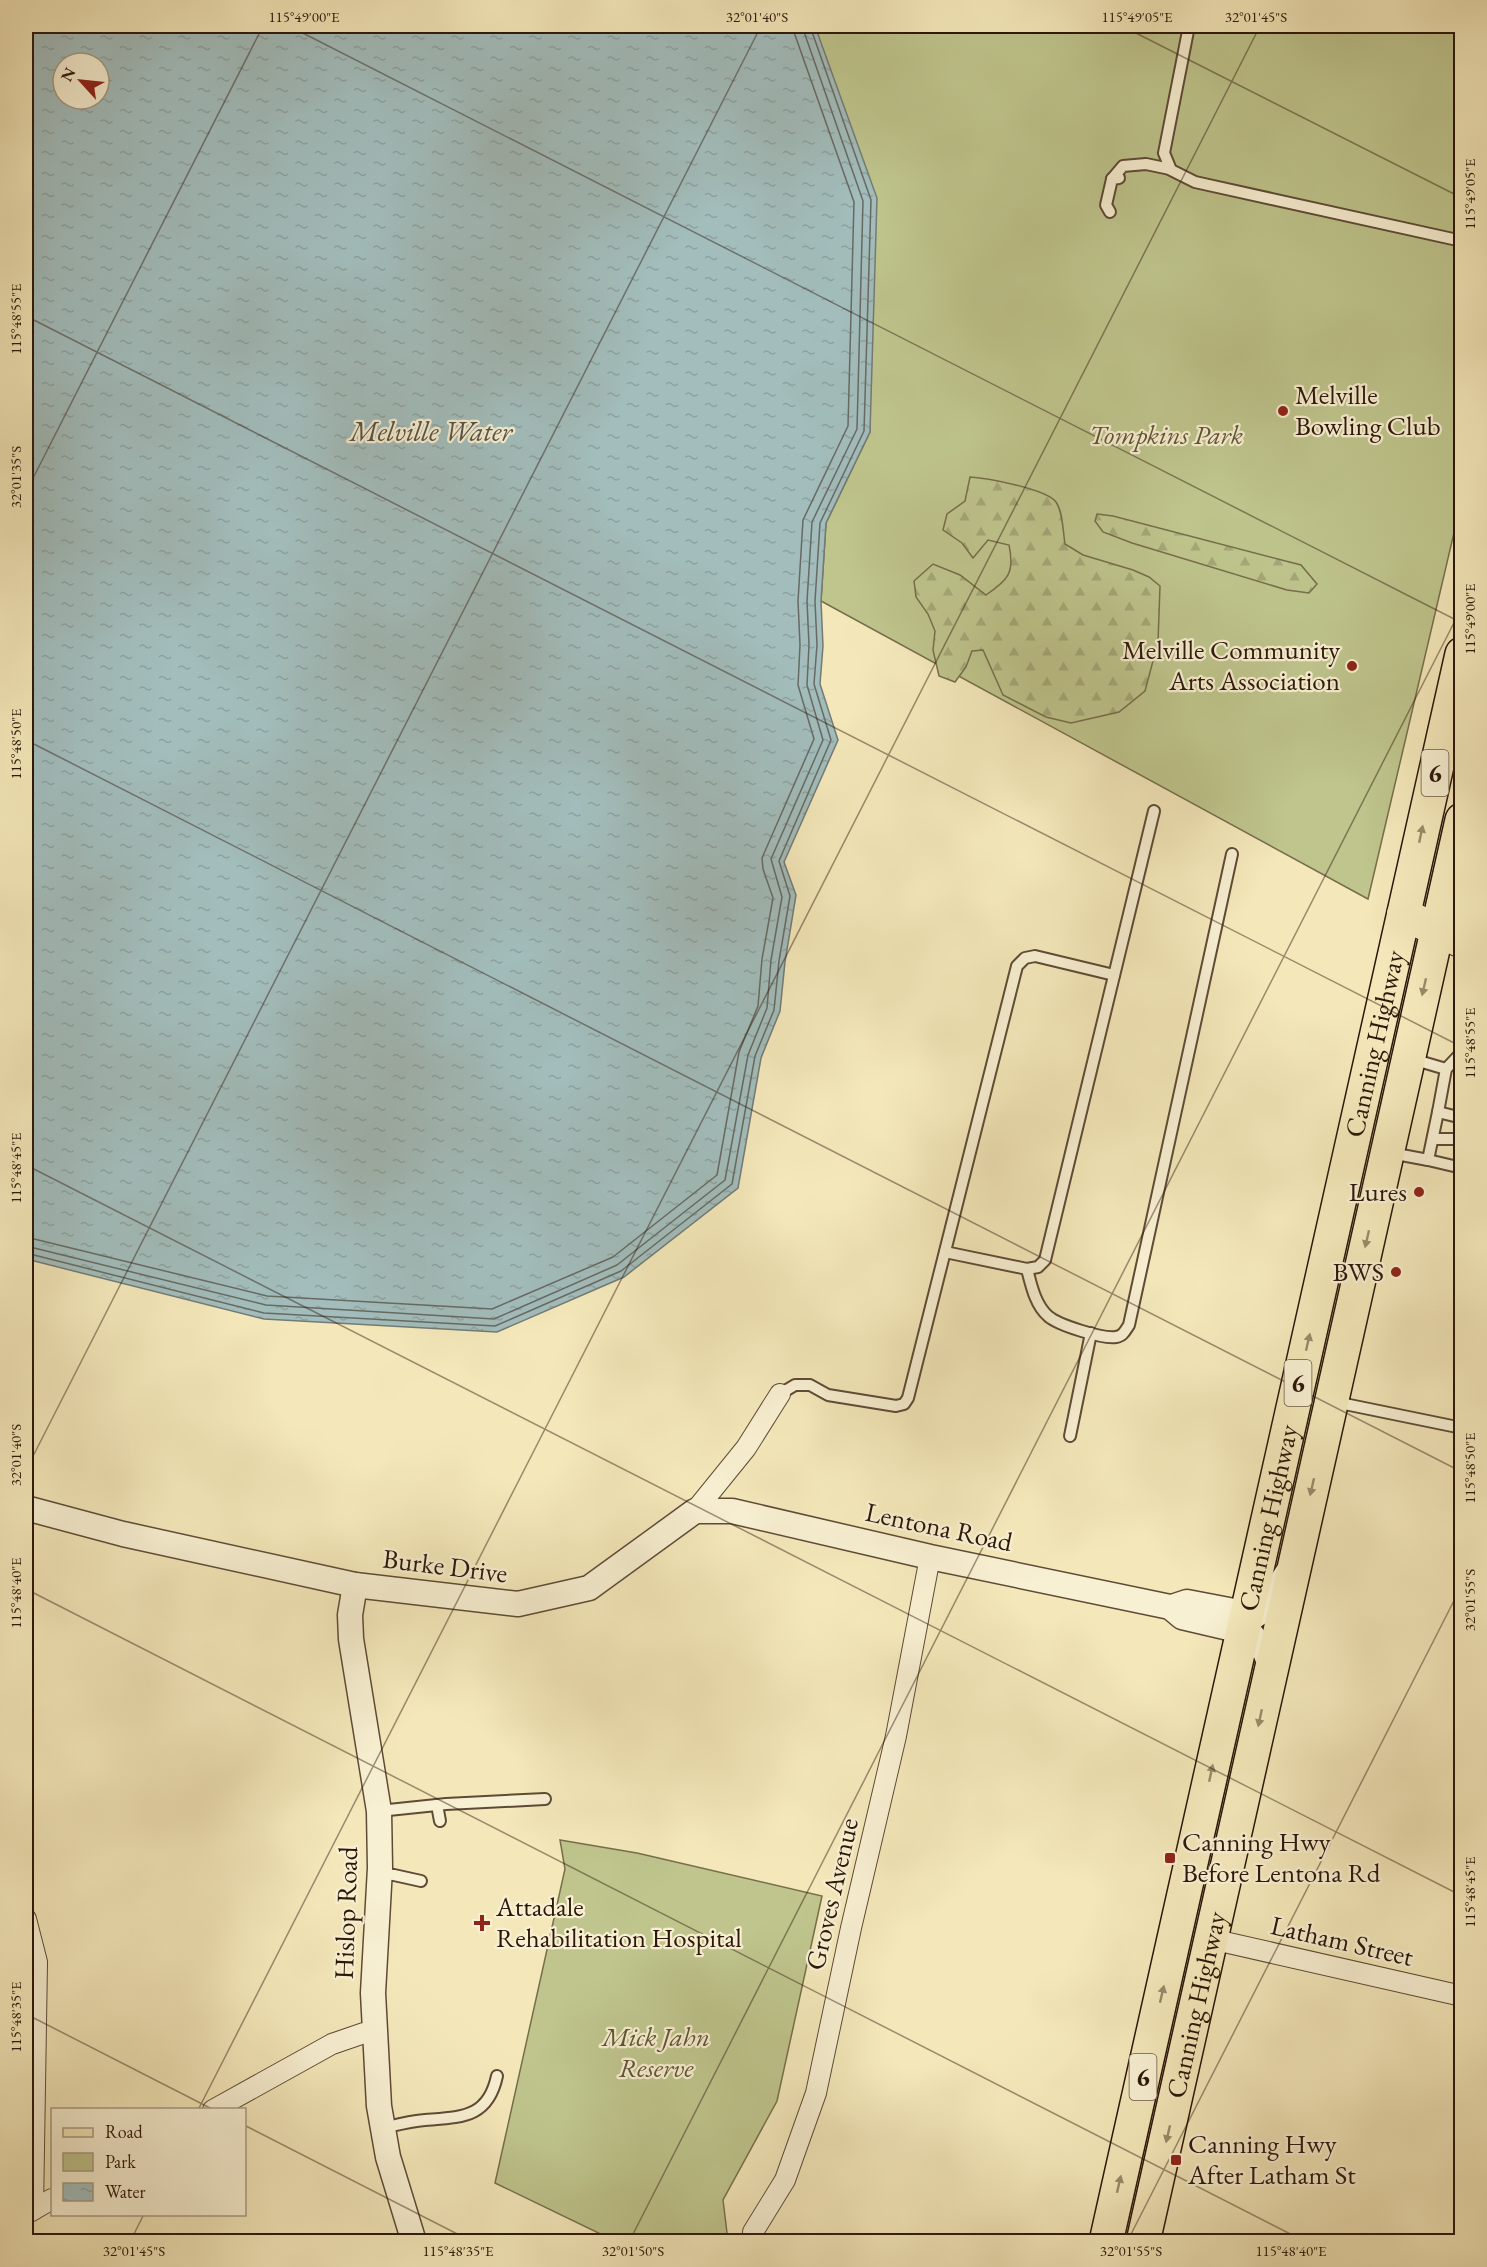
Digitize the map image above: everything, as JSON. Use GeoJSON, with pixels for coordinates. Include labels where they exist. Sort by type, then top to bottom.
{"type":"FeatureCollection","features":[{"type":"Feature","properties":{"kind":"highway","name":"Canning Highway"},"geometry":{"type":"LineString","coordinates":[[1106,2241],[1461,654]]}},
{"type":"Feature","properties":{"kind":"highway","name":"Canning Highway"},"geometry":{"type":"LineString","coordinates":[[1143,2241],[1408,1058],[1451,925],[1461,828]]}},
{"type":"Feature","properties":{"kind":"main road"},"geometry":{"type":"LineString","coordinates":[[1406,903],[1451,925]]}},
{"type":"Feature","properties":{"kind":"street","name":"Burke Drive"},"geometry":{"type":"LineString","coordinates":[[26,1508],[123,1534],[355,1585],[518,1604],[589,1588],[695,1511],[746,1448],[780,1394]]}},
{"type":"Feature","properties":{"kind":"street","name":"Lentona Road"},"geometry":{"type":"LineString","coordinates":[[695,1511],[732,1511],[930,1557],[1170,1607],[1187,1602],[1234,1611],[1265,1653],[1271,1668]]}},
{"type":"Feature","properties":{"kind":"street","name":"Groves Avenue"},"geometry":{"type":"LineString","coordinates":[[753,2232],[785,2180],[816,2093],[851,1928],[896,1736],[930,1557]]}},
{"type":"Feature","properties":{"kind":"street"},"geometry":{"type":"LineString","coordinates":[[1244,1624],[1263,1610],[1296,1558]]}},
{"type":"Feature","properties":{"kind":"street","name":"Hislop Road"},"geometry":{"type":"LineString","coordinates":[[355,1585],[350,1615],[351,1639],[379,1811],[379,1874],[373,1993],[379,2106],[393,2177],[414,2241]]}},
{"type":"Feature","properties":{"kind":"street"},"geometry":{"type":"LineString","coordinates":[[26,1919],[37,1962],[29,2212]]}},
{"type":"Feature","properties":{"kind":"street","name":"Latham Street"},"geometry":{"type":"LineString","coordinates":[[1211,1939],[1461,1996]]}},
{"type":"Feature","properties":{"kind":"street"},"geometry":{"type":"LineString","coordinates":[[215,2108],[332,2043],[364,2033],[374,2033]]}},
{"type":"Feature","properties":{"kind":"street"},"geometry":{"type":"LineString","coordinates":[[29,2212],[51,2200]]}},
{"type":"Feature","properties":{"kind":"lane"},"geometry":{"type":"LineString","coordinates":[[1170,169],[1164,153],[1189,26]]}},
{"type":"Feature","properties":{"kind":"lane"},"geometry":{"type":"LineString","coordinates":[[1110,212],[1106,205],[1123,166],[1146,164],[1170,169],[1195,182],[1461,241]]}},
{"type":"Feature","properties":{"kind":"lane"},"geometry":{"type":"LineString","coordinates":[[945,1252],[1027,1269],[1038,1268],[1046,1260],[1154,811]]}},
{"type":"Feature","properties":{"kind":"lane"},"geometry":{"type":"LineString","coordinates":[[1027,1269],[1034,1294],[1047,1316],[1064,1327],[1114,1338],[1123,1335],[1129,1325],[1232,855]]}},
{"type":"Feature","properties":{"kind":"lane"},"geometry":{"type":"LineString","coordinates":[[780,1394],[795,1385],[810,1385],[828,1395],[896,1406],[904,1404],[908,1398],[1017,966],[1025,958],[1035,956],[1114,975]]}},
{"type":"Feature","properties":{"kind":"lane"},"geometry":{"type":"LineString","coordinates":[[1428,1160],[1446,1069],[1461,1052]]}},
{"type":"Feature","properties":{"kind":"lane"},"geometry":{"type":"LineString","coordinates":[[1408,1058],[1446,1069]]}},
{"type":"Feature","properties":{"kind":"lane"},"geometry":{"type":"LineString","coordinates":[[1438,1112],[1461,1118]]}},
{"type":"Feature","properties":{"kind":"lane"},"geometry":{"type":"LineString","coordinates":[[1433,1139],[1461,1139]]}},
{"type":"Feature","properties":{"kind":"lane"},"geometry":{"type":"LineString","coordinates":[[1387,1152],[1461,1168]]}},
{"type":"Feature","properties":{"kind":"lane"},"geometry":{"type":"LineString","coordinates":[[1070,1436],[1091,1332]]}},
{"type":"Feature","properties":{"kind":"lane"},"geometry":{"type":"LineString","coordinates":[[1331,1401],[1461,1428]]}},
{"type":"Feature","properties":{"kind":"lane"},"geometry":{"type":"LineString","coordinates":[[379,1811],[437,1805],[545,1799]]}},
{"type":"Feature","properties":{"kind":"lane"},"geometry":{"type":"LineString","coordinates":[[437,1805],[440,1821]]}},
{"type":"Feature","properties":{"kind":"lane"},"geometry":{"type":"LineString","coordinates":[[379,1874],[421,1881]]}},
{"type":"Feature","properties":{"kind":"lane"},"geometry":{"type":"LineString","coordinates":[[383,2128],[468,2114],[484,2105],[494,2092],[497,2076]]}},
{"type":"Feature","properties":{"kind":"lane"},"geometry":{"type":"LineString","coordinates":[[430,2107],[430,2120]]}},
{"type":"Feature","properties":{"kind":"green space","name":"Tompkins Park"},"geometry":{"type":"Polygon","coordinates":[[[815,26],[1461,26],[1461,503],[1368,899],[821,601],[826,523],[870,432],[815,26]]]}},
{"type":"Feature","properties":{"kind":"green space"},"geometry":{"type":"Polygon","coordinates":[[[970,477],[1016,485],[1050,497],[1056,502],[1060,511],[1065,544],[1083,555],[1149,577],[1160,586],[1158,642],[1145,691],[1119,712],[1071,723],[1046,717],[1003,695],[983,650],[972,651],[966,667],[955,682],[939,676],[933,650],[935,631],[928,614],[916,597],[914,581],[933,564],[960,575],[986,595],[1005,580],[1011,563],[1009,545],[988,540],[973,558],[962,543],[943,530],[947,514],[965,501],[970,477]]]}},
{"type":"Feature","properties":{"kind":"green space"},"geometry":{"type":"Polygon","coordinates":[[[1097,514],[1113,516],[1301,565],[1317,584],[1309,593],[1287,590],[1132,543],[1103,532],[1095,521],[1097,514]]]}},
{"type":"Feature","properties":{"kind":"green space","name":"Mick Jahn Reserve"},"geometry":{"type":"Polygon","coordinates":[[[560,1840],[637,1853],[822,1896],[777,2101],[723,2200],[728,2241],[615,2241],[495,2183],[565,1869],[560,1840]]]}},
{"type":"Feature","properties":{"kind":"water","name":"Melville Water"},"geometry":{"type":"Polygon","coordinates":[[[26,26],[815,26],[877,198],[870,432],[826,523],[821,601],[823,646],[820,684],[838,740],[784,862],[796,895],[780,1011],[761,1058],[738,1188],[624,1277],[497,1332],[264,1319],[26,1259],[26,26]]]}},
{"type":"Feature","properties":{"kind":"place","name":"Melville Bowling Club"},"geometry":{"type":"Point","coordinates":[1283,411]}},
{"type":"Feature","properties":{"kind":"place","name":"Melville Community Arts Association"},"geometry":{"type":"Point","coordinates":[1352,666]}},
{"type":"Feature","properties":{"kind":"place","name":"Lures"},"geometry":{"type":"Point","coordinates":[1419,1192]}},
{"type":"Feature","properties":{"kind":"place","name":"BWS"},"geometry":{"type":"Point","coordinates":[1396,1272]}},
{"type":"Feature","properties":{"kind":"place","name":"Canning Hwy Before Lentona Rd"},"geometry":{"type":"Point","coordinates":[1170,1858]}},
{"type":"Feature","properties":{"kind":"place","name":"Attadale Rehabilitation Hospital"},"geometry":{"type":"Point","coordinates":[482,1923]}},
{"type":"Feature","properties":{"kind":"place","name":"Canning Hwy After Latham St"},"geometry":{"type":"Point","coordinates":[1176,2160]}}]}
